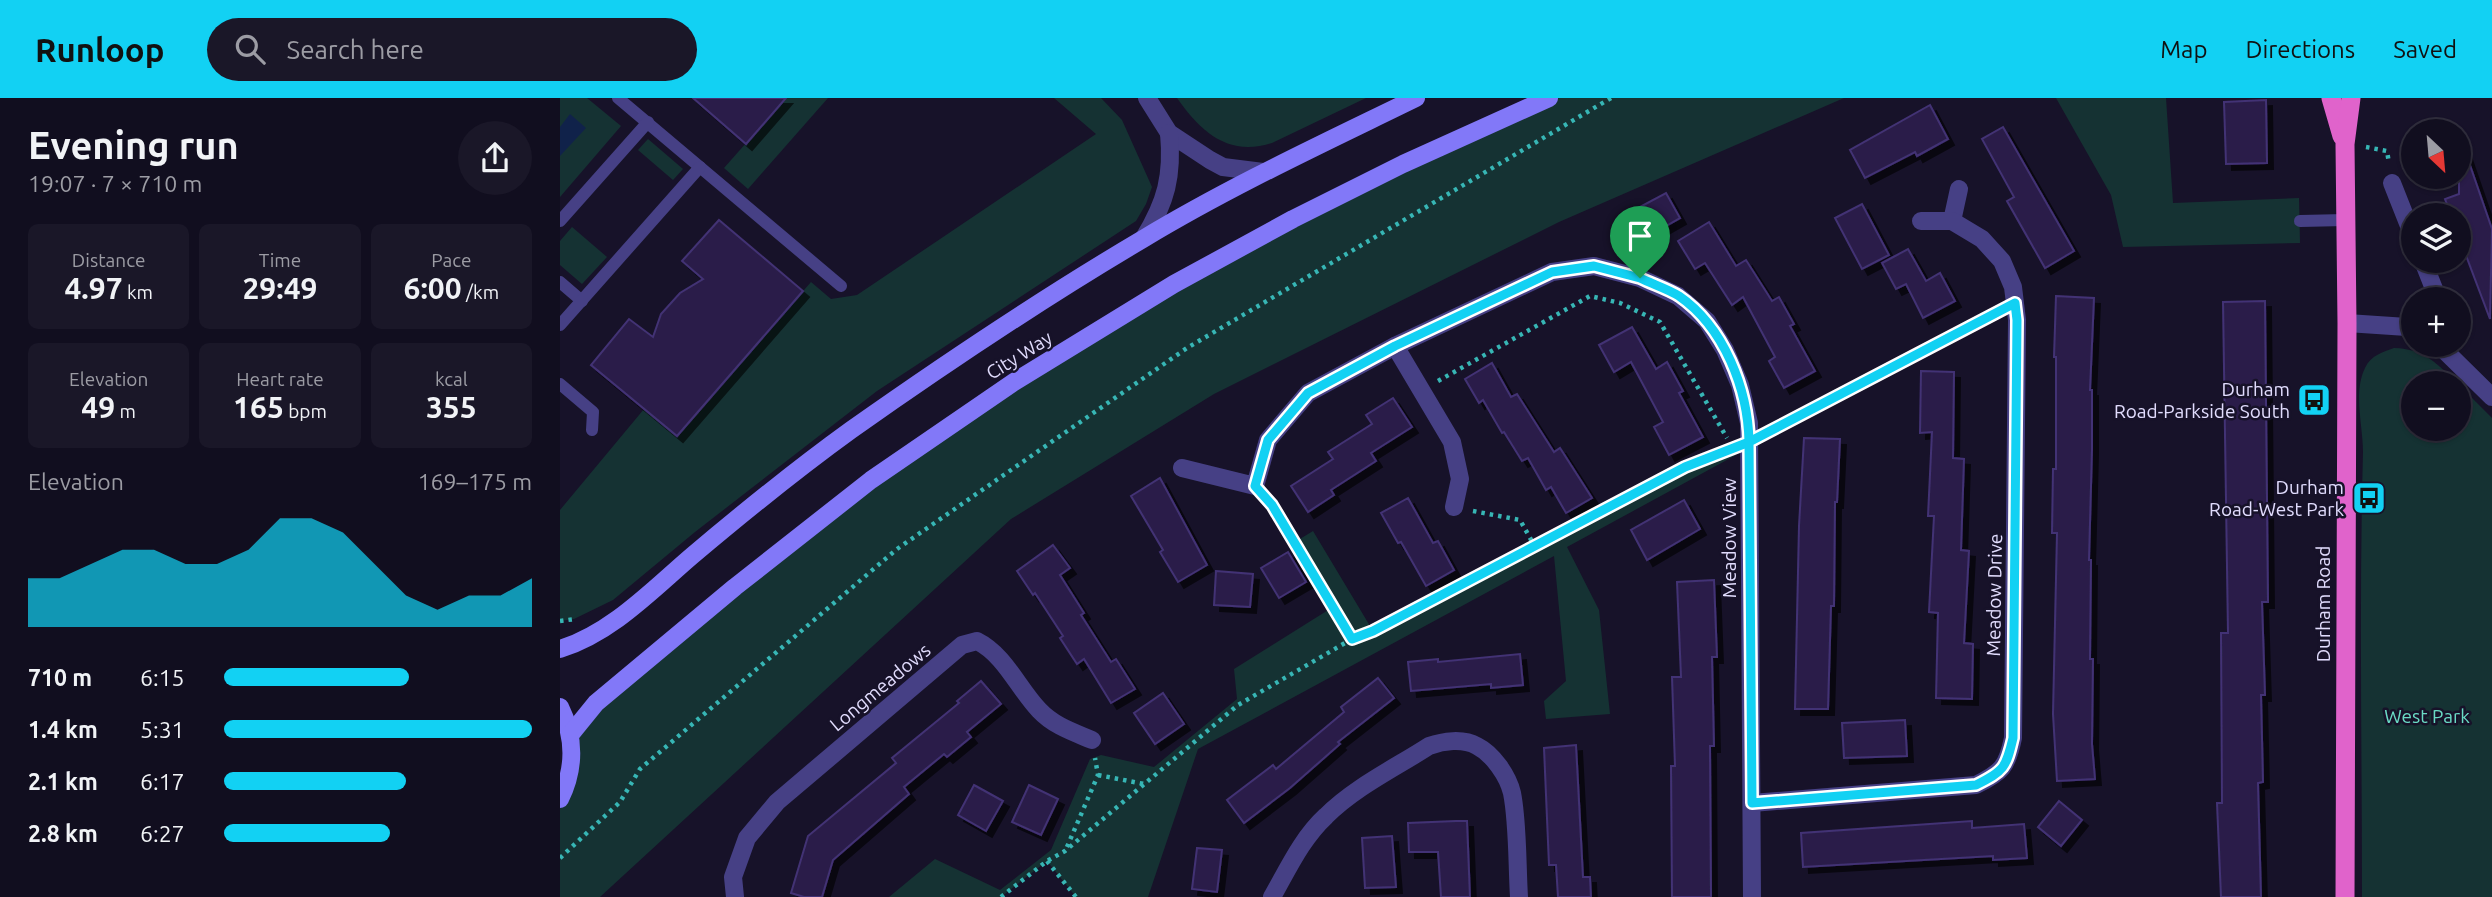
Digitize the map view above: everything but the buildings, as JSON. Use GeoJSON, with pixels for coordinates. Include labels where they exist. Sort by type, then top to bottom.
{"type":"FeatureCollection","features":[{"type":"Feature","properties":{"kind":"highway"},"geometry":{"type":"LineString","coordinates":[[2331,98],[2344,144]]}},
{"type":"Feature","properties":{"kind":"highway"},"geometry":{"type":"LineString","coordinates":[[2344,144],[2351,98]]}},
{"type":"Feature","properties":{"kind":"highway","name":"Durham Road"},"geometry":{"type":"LineString","coordinates":[[2344,144],[2347,323],[2345,897]]}},
{"type":"Feature","properties":{"kind":"main road","name":"City Way"},"geometry":{"type":"LineString","coordinates":[[560,649],[596,632],[640,601],[760,500],[850,431],[993,333],[1144,238],[1263,173],[1416,98]]}},
{"type":"Feature","properties":{"kind":"main road","name":"City Way"},"geometry":{"type":"LineString","coordinates":[[570,735],[596,703],[746,579],[871,480],[1014,382],[1174,284],[1293,219],[1403,164],[1549,98]]}},
{"type":"Feature","properties":{"kind":"main road"},"geometry":{"type":"LineString","coordinates":[[560,707],[570,735],[571,767],[560,799]]}},
{"type":"Feature","properties":{"kind":"street"},"geometry":{"type":"LineString","coordinates":[[1147,98],[1169,133],[1223,167],[1263,173]]}},
{"type":"Feature","properties":{"kind":"street"},"geometry":{"type":"LineString","coordinates":[[1144,238],[1159,214],[1168,187],[1172,160],[1169,133]]}},
{"type":"Feature","properties":{"kind":"street"},"geometry":{"type":"LineString","coordinates":[[2392,183],[2401,206]]}},
{"type":"Feature","properties":{"kind":"street"},"geometry":{"type":"LineString","coordinates":[[1921,221],[1952,221],[1959,189]]}},
{"type":"Feature","properties":{"kind":"street","name":"Meadow Drive"},"geometry":{"type":"LineString","coordinates":[[1752,803],[1976,785],[1996,775],[2008,762],[2013,738],[2017,320],[2012,287],[2003,261],[1982,239],[1952,221]]}},
{"type":"Feature","properties":{"kind":"street","name":"Meadow View"},"geometry":{"type":"LineString","coordinates":[[1255,486],[1268,440],[1308,393],[1395,346],[1552,272],[1594,266],[1640,278],[1678,296],[1707,321],[1725,351],[1740,385],[1749,423],[1752,897]]}},
{"type":"Feature","properties":{"kind":"street"},"geometry":{"type":"LineString","coordinates":[[2347,323],[2401,327]]}},
{"type":"Feature","properties":{"kind":"street"},"geometry":{"type":"LineString","coordinates":[[1395,346],[1452,442],[1460,479],[1454,507]]}},
{"type":"Feature","properties":{"kind":"street"},"geometry":{"type":"LineString","coordinates":[[2450,357],[2492,397]]}},
{"type":"Feature","properties":{"kind":"street"},"geometry":{"type":"LineString","coordinates":[[1182,468],[1255,486]]}},
{"type":"Feature","properties":{"kind":"street","name":"Longmeadows"},"geometry":{"type":"LineString","coordinates":[[735,897],[733,877],[747,838],[777,802],[962,645],[977,641],[990,647],[1040,711],[1061,728],[1092,740]]}},
{"type":"Feature","properties":{"kind":"street"},"geometry":{"type":"LineString","coordinates":[[1272,897],[1306,838],[1326,816],[1349,797],[1429,746],[1443,742],[1477,746],[1505,775],[1512,792],[1519,897]]}},
{"type":"Feature","properties":{"kind":"lane"},"geometry":{"type":"LineString","coordinates":[[618,98],[841,286]]}},
{"type":"Feature","properties":{"kind":"lane"},"geometry":{"type":"LineString","coordinates":[[560,221],[648,122]]}},
{"type":"Feature","properties":{"kind":"lane"},"geometry":{"type":"LineString","coordinates":[[560,326],[700,167]]}},
{"type":"Feature","properties":{"kind":"lane"},"geometry":{"type":"LineString","coordinates":[[2300,221],[2345,220]]}},
{"type":"Feature","properties":{"kind":"lane"},"geometry":{"type":"LineString","coordinates":[[560,282],[582,301]]}},
{"type":"Feature","properties":{"kind":"lane"},"geometry":{"type":"LineString","coordinates":[[560,384],[593,412],[592,430]]}},
{"type":"Feature","properties":{"kind":"path"},"geometry":{"type":"LineString","coordinates":[[560,858],[620,802],[640,769],[897,549],[1187,348],[1611,98]]}},
{"type":"Feature","properties":{"kind":"path"},"geometry":{"type":"LineString","coordinates":[[2344,144],[2387,151],[2392,183]]}},
{"type":"Feature","properties":{"kind":"path"},"geometry":{"type":"LineString","coordinates":[[1001,897],[1047,860],[1065,851],[1238,705],[1352,639],[1373,631],[1685,467],[1733,448],[1660,322],[1620,303],[1590,296],[1422,390]]}},
{"type":"Feature","properties":{"kind":"path"},"geometry":{"type":"LineString","coordinates":[[1749,442],[2015,303]]}},
{"type":"Feature","properties":{"kind":"path"},"geometry":{"type":"LineString","coordinates":[[1255,486],[1272,505],[1352,639]]}},
{"type":"Feature","properties":{"kind":"path"},"geometry":{"type":"LineString","coordinates":[[1454,507],[1520,520],[1534,545]]}},
{"type":"Feature","properties":{"kind":"path"},"geometry":{"type":"LineString","coordinates":[[1065,851],[1098,775],[1092,740]]}},
{"type":"Feature","properties":{"kind":"path"},"geometry":{"type":"LineString","coordinates":[[1098,775],[1144,784]]}},
{"type":"Feature","properties":{"kind":"path"},"geometry":{"type":"LineString","coordinates":[[1047,860],[1076,897]]}},
{"type":"Feature","properties":{"kind":"green space"},"geometry":{"type":"Polygon","coordinates":[[[560,98],[587,98],[621,126],[560,197],[560,98]]]}},
{"type":"Feature","properties":{"kind":"green space"},"geometry":{"type":"Polygon","coordinates":[[[786,98],[828,98],[748,189],[724,168],[786,98]]]}},
{"type":"Feature","properties":{"kind":"green space"},"geometry":{"type":"Polygon","coordinates":[[[1054,98],[1101,98],[1122,120],[1152,187],[1136,221],[877,391],[695,532],[613,600],[574,619],[560,621],[560,510],[644,409],[677,436],[811,282],[831,299],[857,295],[1096,134],[1054,98]]]}},
{"type":"Feature","properties":{"kind":"green space"},"geometry":{"type":"Polygon","coordinates":[[[1177,98],[1366,98],[1272,143],[1242,147],[1229,144],[1206,131],[1177,98]]]}},
{"type":"Feature","properties":{"kind":"green space"},"geometry":{"type":"Polygon","coordinates":[[[1844,98],[1559,222],[1214,394],[1011,519],[600,897],[560,897],[560,799],[570,735],[871,480],[1174,284],[1545,100],[1844,98]]]}},
{"type":"Feature","properties":{"kind":"green space"},"geometry":{"type":"Polygon","coordinates":[[[2056,98],[2166,98],[2173,203],[2299,198],[2300,243],[2123,247],[2111,195],[2056,98]]]}},
{"type":"Feature","properties":{"kind":"green space"},"geometry":{"type":"Polygon","coordinates":[[[648,139],[683,169],[673,180],[638,150],[648,139]]]}},
{"type":"Feature","properties":{"kind":"green space"},"geometry":{"type":"Polygon","coordinates":[[[572,227],[607,257],[582,284],[560,265],[560,241],[572,227]]]}},
{"type":"Feature","properties":{"kind":"green space","name":"West Park"},"geometry":{"type":"Polygon","coordinates":[[[2394,348],[2401,349],[2401,357],[2427,357],[2444,371],[2401,371],[2401,441],[2471,441],[2471,397],[2492,418],[2492,897],[2362,897],[2363,452],[2360,388],[2365,368],[2378,355],[2394,348]]]}},
{"type":"Feature","properties":{"kind":"green space"},"geometry":{"type":"Polygon","coordinates":[[[1733,448],[1736,455],[1567,547],[1599,610],[1610,714],[1546,719],[1544,701],[1566,681],[1554,556],[1198,749],[1148,897],[1076,897],[1047,861],[1001,897],[889,897],[935,859],[1000,890],[1051,850],[1090,759],[1101,755],[1154,767],[1237,699],[1234,669],[1333,607],[1295,542],[1313,531],[1373,631],[1685,467],[1733,448]]]}},
{"type":"Feature","properties":{"kind":"water"},"geometry":{"type":"Polygon","coordinates":[[[570,114],[586,128],[560,156],[560,127],[570,114]]]}},
{"type":"Feature","properties":{"kind":"place","name":"Durham Road-Parkside South"},"geometry":{"type":"Point","coordinates":[2314,400]}},
{"type":"Feature","properties":{"kind":"place","name":"Durham Road-West Park"},"geometry":{"type":"Point","coordinates":[2369,498]}},
{"type":"Feature","properties":{"kind":"route"},"geometry":{"type":"LineString","coordinates":[[1640,278],[1594,266],[1552,272],[1395,346],[1308,393],[1268,440],[1255,486],[1272,505],[1352,639],[1373,631],[1685,467],[1749,442],[1752,803],[1976,785],[1996,775],[2008,762],[2013,738],[2015,303],[1749,442],[1749,423],[1740,385],[1725,351],[1707,321],[1678,296],[1640,278]]}}]}
